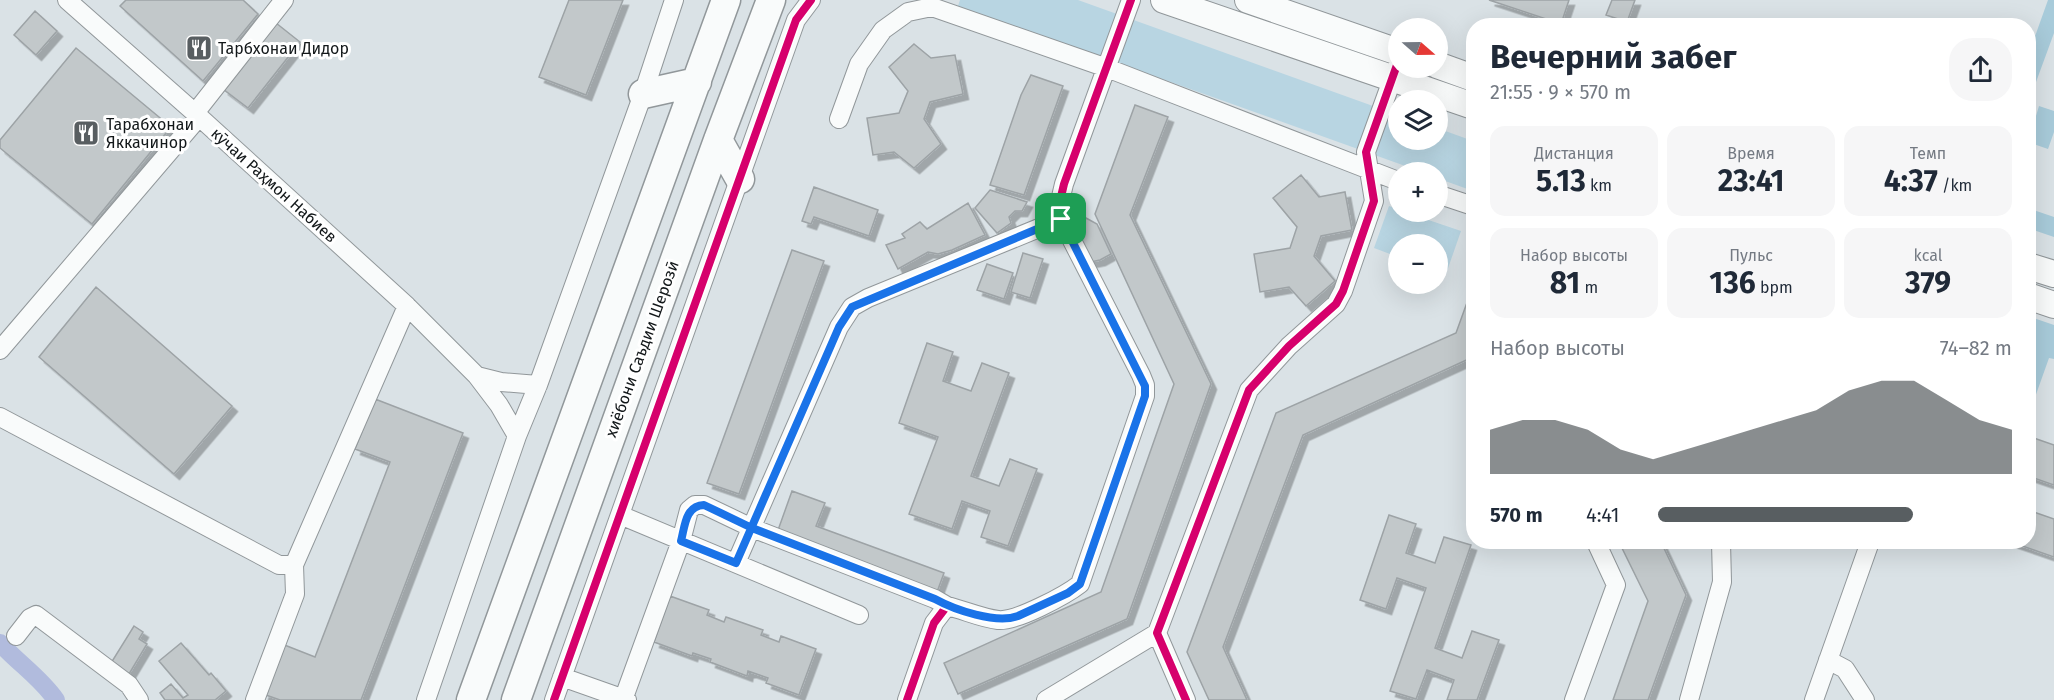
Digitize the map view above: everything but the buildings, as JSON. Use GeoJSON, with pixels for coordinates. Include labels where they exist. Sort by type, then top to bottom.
{"type":"FeatureCollection","features":[{"type":"Feature","properties":{"kind":"main road"},"geometry":{"type":"LineString","coordinates":[[471,700],[726,0]]}},
{"type":"Feature","properties":{"kind":"main road","name":"хиёбони Саъдии Шерозӣ"},"geometry":{"type":"LineString","coordinates":[[516,700],[718,140],[771,0]]}},
{"type":"Feature","properties":{"kind":"main road"},"geometry":{"type":"LineString","coordinates":[[1164,0],[1388,68]]}},
{"type":"Feature","properties":{"kind":"main road"},"geometry":{"type":"LineString","coordinates":[[1248,0],[1388,49]]}},
{"type":"Feature","properties":{"kind":"main road"},"geometry":{"type":"LineString","coordinates":[[1448,69],[1466,75]]}},
{"type":"Feature","properties":{"kind":"main road"},"geometry":{"type":"LineString","coordinates":[[1412,78],[1466,103]]}},
{"type":"Feature","properties":{"kind":"main road"},"geometry":{"type":"LineString","coordinates":[[643,94],[697,82]]}},
{"type":"Feature","properties":{"kind":"main road"},"geometry":{"type":"LineString","coordinates":[[718,140],[740,179]]}},
{"type":"Feature","properties":{"kind":"main road"},"geometry":{"type":"LineString","coordinates":[[2036,268],[2054,274]]}},
{"type":"Feature","properties":{"kind":"main road"},"geometry":{"type":"LineString","coordinates":[[2036,299],[2054,305]]}},
{"type":"Feature","properties":{"kind":"street","name":"кӯчаи Раҳмон Набиев"},"geometry":{"type":"LineString","coordinates":[[67,0],[407,306],[477,376],[499,405],[517,436]]}},
{"type":"Feature","properties":{"kind":"street"},"geometry":{"type":"LineString","coordinates":[[0,350],[197,115],[284,0]]}},
{"type":"Feature","properties":{"kind":"street"},"geometry":{"type":"LineString","coordinates":[[426,700],[517,436],[538,385],[643,94],[674,0]]}},
{"type":"Feature","properties":{"kind":"street"},"geometry":{"type":"LineString","coordinates":[[554,700],[796,20],[811,0]]}},
{"type":"Feature","properties":{"kind":"street"},"geometry":{"type":"LineString","coordinates":[[562,677],[625,700],[681,541],[689,510],[695,505],[704,505],[752,528],[935,599],[947,606],[998,620],[1009,619],[1068,593],[1080,584],[1145,396],[1145,386],[1061,219],[1060,201],[1064,184],[1131,0]]}},
{"type":"Feature","properties":{"kind":"street"},"geometry":{"type":"LineString","coordinates":[[839,119],[859,64],[883,30],[908,12],[932,7],[1107,68],[1388,178]]}},
{"type":"Feature","properties":{"kind":"street"},"geometry":{"type":"LineString","coordinates":[[1046,700],[1157,633],[1249,390],[1290,346],[1336,304],[1343,291],[1374,201],[1366,152],[1392,78]]}},
{"type":"Feature","properties":{"kind":"street"},"geometry":{"type":"LineString","coordinates":[[1448,198],[1466,204]]}},
{"type":"Feature","properties":{"kind":"street"},"geometry":{"type":"LineString","coordinates":[[736,563],[839,327],[852,307],[1061,219]]}},
{"type":"Feature","properties":{"kind":"street"},"geometry":{"type":"LineString","coordinates":[[255,700],[295,594],[294,565],[407,306]]}},
{"type":"Feature","properties":{"kind":"street"},"geometry":{"type":"LineString","coordinates":[[477,376],[501,382],[538,385]]}},
{"type":"Feature","properties":{"kind":"street"},"geometry":{"type":"LineString","coordinates":[[0,417],[279,565],[294,565]]}},
{"type":"Feature","properties":{"kind":"street"},"geometry":{"type":"LineString","coordinates":[[620,516],[859,615]]}},
{"type":"Feature","properties":{"kind":"street"},"geometry":{"type":"LineString","coordinates":[[1574,700],[1616,585],[1599,549]]}},
{"type":"Feature","properties":{"kind":"street"},"geometry":{"type":"LineString","coordinates":[[1689,700],[1722,582],[1721,549]]}},
{"type":"Feature","properties":{"kind":"street"},"geometry":{"type":"LineString","coordinates":[[1814,700],[1868,549]]}},
{"type":"Feature","properties":{"kind":"street"},"geometry":{"type":"LineString","coordinates":[[907,700],[934,623],[947,606]]}},
{"type":"Feature","properties":{"kind":"street"},"geometry":{"type":"LineString","coordinates":[[16,636],[30,618],[36,615],[129,685],[140,700]]}},
{"type":"Feature","properties":{"kind":"street"},"geometry":{"type":"LineString","coordinates":[[1157,633],[1186,700]]}},
{"type":"Feature","properties":{"kind":"street"},"geometry":{"type":"LineString","coordinates":[[1828,660],[1845,669],[1865,700]]}},
{"type":"Feature","properties":{"kind":"shaded area"},"geometry":{"type":"Polygon","coordinates":[[[960,0],[1078,0],[1388,111],[1388,150],[1448,150],[1448,132],[1466,138],[1466,188],[1448,182],[1448,162],[1394,162],[958,6],[960,0]]]}},
{"type":"Feature","properties":{"kind":"shaded area"},"geometry":{"type":"Polygon","coordinates":[[[2048,0],[2054,0],[2054,33],[2036,82],[2036,34],[2048,0]]]}},
{"type":"Feature","properties":{"kind":"shaded area"},"geometry":{"type":"Polygon","coordinates":[[[2039,106],[2054,111],[2054,132],[2048,149],[2036,145],[2036,116],[2039,106]]]}},
{"type":"Feature","properties":{"kind":"shaded area"},"geometry":{"type":"Polygon","coordinates":[[[1388,209],[1388,222],[1434,222],[1461,231],[1448,268],[1448,234],[1388,234],[1388,253],[1374,248],[1388,209]]]}},
{"type":"Feature","properties":{"kind":"shaded area"},"geometry":{"type":"Polygon","coordinates":[[[2036,211],[2054,217],[2054,237],[2036,231],[2036,211]]]}},
{"type":"Feature","properties":{"kind":"shaded area"},"geometry":{"type":"Polygon","coordinates":[[[2036,319],[2054,325],[2054,359],[2049,358],[2036,395],[2036,319]]]}},
{"type":"Feature","properties":{"kind":"waterway"},"geometry":{"type":"LineString","coordinates":[[0,643],[56,700]]}},
{"type":"Feature","properties":{"kind":"cycle path"},"geometry":{"type":"LineString","coordinates":[[554,700],[796,20],[811,0]]}},
{"type":"Feature","properties":{"kind":"cycle path"},"geometry":{"type":"LineString","coordinates":[[907,700],[934,623],[947,606],[992,619],[1006,619],[1040,607],[1080,584],[1145,396],[1145,385],[1141,375],[1061,219],[1060,201],[1064,184],[1131,0]]}},
{"type":"Feature","properties":{"kind":"cycle path"},"geometry":{"type":"LineString","coordinates":[[1186,700],[1157,633],[1249,390],[1289,346],[1336,304],[1343,291],[1374,201],[1366,152],[1392,78]]}},
{"type":"Feature","properties":{"kind":"place","name":"Тарбхонаи Дидор"},"geometry":{"type":"Point","coordinates":[199,48]}},
{"type":"Feature","properties":{"kind":"place","name":"Тарабхонаи Яккачинор"},"geometry":{"type":"Point","coordinates":[86,133]}},
{"type":"Feature","properties":{"kind":"route"},"geometry":{"type":"LineString","coordinates":[[1061,219],[868,298],[852,307],[839,327],[752,528],[736,563],[681,541],[689,510],[695,505],[704,505],[752,528],[935,599],[947,606],[998,620],[1018,616],[1068,593],[1080,584],[1145,396],[1145,386],[1061,219]]}}]}
